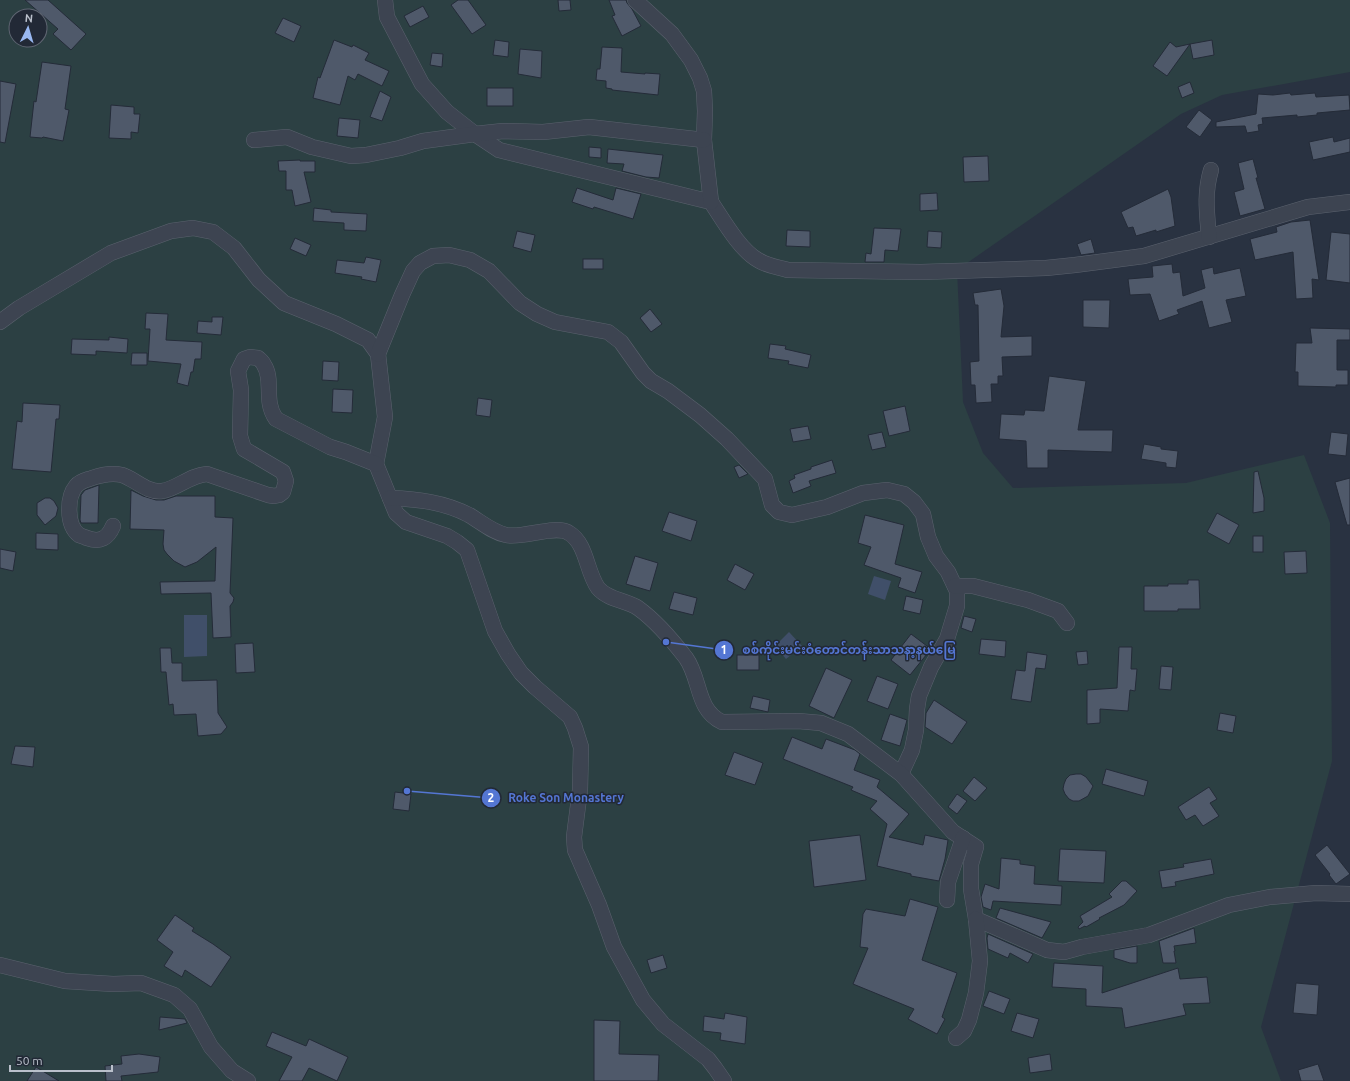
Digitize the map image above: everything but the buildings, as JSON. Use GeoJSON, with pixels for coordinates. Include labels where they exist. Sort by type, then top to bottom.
{"type":"FeatureCollection","features":[{"type":"Feature","properties":{"kind":"street"},"geometry":{"type":"LineString","coordinates":[[386,0],[387,17],[422,84],[447,112],[475,134],[499,150],[711,202]]}},
{"type":"Feature","properties":{"kind":"street"},"geometry":{"type":"LineString","coordinates":[[636,0],[672,34],[691,60],[700,78],[704,91],[704,140],[711,202],[746,251],[758,260],[772,266],[788,270],[921,272],[1046,268],[1144,256],[1308,207],[1350,202]]}},
{"type":"Feature","properties":{"kind":"street"},"geometry":{"type":"LineString","coordinates":[[254,140],[287,137],[312,147],[351,156],[386,151],[423,142],[475,134],[503,131],[542,132],[589,127],[704,140]]}},
{"type":"Feature","properties":{"kind":"street"},"geometry":{"type":"LineString","coordinates":[[1209,237],[1206,198],[1207,183],[1211,170]]}},
{"type":"Feature","properties":{"kind":"street"},"geometry":{"type":"LineString","coordinates":[[0,322],[19,308],[111,253],[171,232],[193,228],[213,232],[234,248],[259,280],[284,303],[336,324],[368,340],[378,354]]}},
{"type":"Feature","properties":{"kind":"street"},"geometry":{"type":"LineString","coordinates":[[724,1081],[708,1059],[663,1024],[643,1000],[614,947],[599,905],[575,850],[574,838],[580,790],[581,748],[570,717],[526,678],[508,654],[495,631],[467,550],[458,542],[447,536],[406,522],[396,513],[376,464],[385,417],[378,354],[413,271],[420,263],[433,256],[449,255],[470,260],[489,271],[520,303],[537,314],[555,322],[608,332],[621,342],[642,373],[651,381],[668,391],[700,415],[727,439],[765,479],[772,505],[779,512],[792,515],[827,507],[862,493],[887,490],[904,494],[914,502],[923,514],[928,537],[936,556],[948,572],[955,586],[957,591],[957,606],[947,638],[931,667],[919,696],[916,709],[916,730],[912,750],[901,774]]}},
{"type":"Feature","properties":{"kind":"street"},"geometry":{"type":"LineString","coordinates":[[113,526],[106,538],[96,541],[78,534],[72,525],[69,508],[72,495],[76,487],[81,482],[94,477],[111,474],[122,475],[152,490],[162,491],[200,475],[207,474],[268,495],[283,492],[286,481],[283,472],[244,449],[240,436],[241,390],[238,371],[244,359],[250,357],[258,358],[265,365],[268,380],[269,404],[271,412],[276,419],[330,447],[376,464]]}},
{"type":"Feature","properties":{"kind":"street"},"geometry":{"type":"LineString","coordinates":[[390,498],[414,499],[451,508],[469,515],[492,530],[507,536],[525,535],[557,529],[568,532],[582,549],[587,566],[597,587],[604,594],[637,608],[669,638],[687,659],[693,671],[703,702],[708,712],[716,719],[722,722],[798,721],[821,723],[854,738],[901,774],[953,832],[976,847],[971,864],[971,889],[976,919],[980,961],[976,993],[969,1020],[964,1030],[956,1038]]}},
{"type":"Feature","properties":{"kind":"street"},"geometry":{"type":"LineString","coordinates":[[955,586],[973,586],[1028,600],[1058,611],[1067,623]]}},
{"type":"Feature","properties":{"kind":"street"},"geometry":{"type":"LineString","coordinates":[[947,900],[948,882],[963,838]]}},
{"type":"Feature","properties":{"kind":"street"},"geometry":{"type":"LineString","coordinates":[[976,919],[1047,950],[1064,952],[1082,947],[1149,935],[1190,919],[1236,904],[1270,897],[1316,893],[1350,894]]}},
{"type":"Feature","properties":{"kind":"street"},"geometry":{"type":"LineString","coordinates":[[0,965],[64,981],[112,984],[141,983],[174,995],[190,1009],[211,1047],[232,1071],[248,1081]]}},
{"type":"Feature","properties":{"kind":"green space"},"geometry":{"type":"Polygon","coordinates":[[[0,0],[1350,0],[1350,72],[1222,95],[1181,114],[957,270],[963,402],[983,453],[1013,488],[1186,483],[1304,455],[1330,523],[1332,761],[1261,1027],[1281,1081],[0,1081],[0,0]]]}},
{"type":"Feature","properties":{"kind":"water"},"geometry":{"type":"Polygon","coordinates":[[[874,576],[891,581],[885,600],[868,594],[874,576]]]}},
{"type":"Feature","properties":{"kind":"water"},"geometry":{"type":"Polygon","coordinates":[[[184,615],[207,615],[207,656],[184,657],[184,615]]]}},
{"type":"Feature","properties":{"kind":"water"},"geometry":{"type":"Polygon","coordinates":[[[789,632],[802,646],[786,659],[775,646],[789,632]]]}},
{"type":"Feature","properties":{"kind":"place","name":"စစ်ကိုင်းမင်းဝံတောင်တန်းသာသနာ့နယ်မြေ"},"geometry":{"type":"Point","coordinates":[666,642]}},
{"type":"Feature","properties":{"kind":"place","name":"Roke Son Monastery"},"geometry":{"type":"Point","coordinates":[407,791]}}]}
